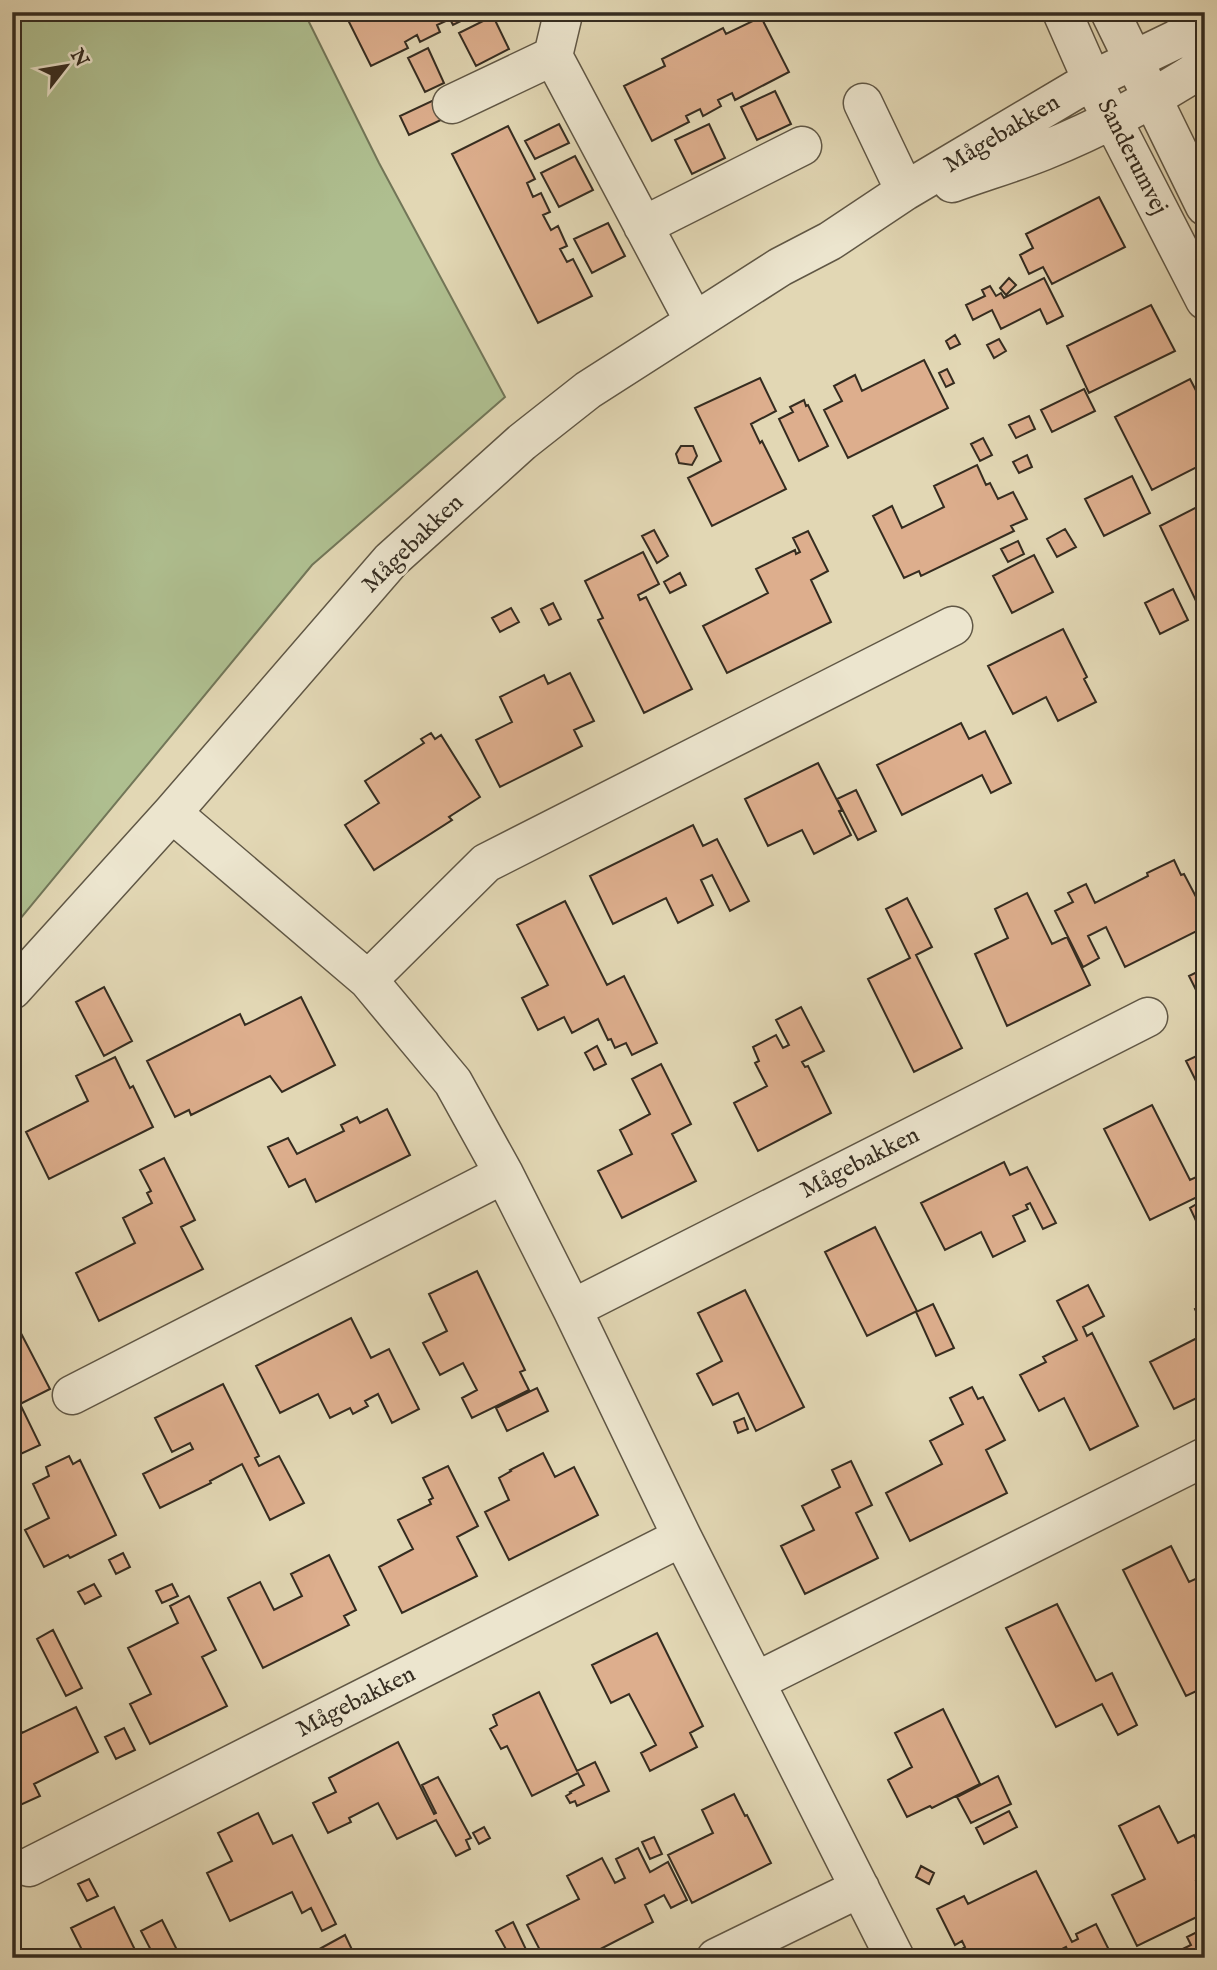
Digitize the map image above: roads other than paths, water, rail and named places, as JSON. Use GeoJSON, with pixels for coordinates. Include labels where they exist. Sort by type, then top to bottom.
{"type":"FeatureCollection","features":[{"type":"Feature","properties":{"kind":"street"},"geometry":{"type":"LineString","coordinates":[[562,12],[553,56],[694,321]]}},
{"type":"Feature","properties":{"kind":"street","name":"Sanderumvej"},"geometry":{"type":"LineString","coordinates":[[1062,12],[1092,80],[1205,300]]}},
{"type":"Feature","properties":{"kind":"street","name":"Sanderumvej"},"geometry":{"type":"LineString","coordinates":[[1110,12],[1205,206]]}},
{"type":"Feature","properties":{"kind":"street","name":"Mågebakken"},"geometry":{"type":"LineString","coordinates":[[12,990],[172,813],[391,560],[533,433],[588,390],[694,321],[780,267],[830,241],[891,200],[1092,80],[1205,28]]}},
{"type":"Feature","properties":{"kind":"street"},"geometry":{"type":"LineString","coordinates":[[452,104],[553,56]]}},
{"type":"Feature","properties":{"kind":"street","name":"Mågebakken"},"geometry":{"type":"LineString","coordinates":[[891,200],[1044,150],[1153,98],[1205,66]]}},
{"type":"Feature","properties":{"kind":"street"},"geometry":{"type":"LineString","coordinates":[[863,103],[891,200]]}},
{"type":"Feature","properties":{"kind":"street"},"geometry":{"type":"LineString","coordinates":[[643,226],[802,146]]}},
{"type":"Feature","properties":{"kind":"street"},"geometry":{"type":"LineString","coordinates":[[368,980],[486,863],[953,625]]}},
{"type":"Feature","properties":{"kind":"street"},"geometry":{"type":"LineString","coordinates":[[172,813],[368,980],[453,1082],[504,1174],[682,1537],[895,1958]]}},
{"type":"Feature","properties":{"kind":"street","name":"Mågebakken"},"geometry":{"type":"LineString","coordinates":[[572,1309],[1148,1017]]}},
{"type":"Feature","properties":{"kind":"street"},"geometry":{"type":"LineString","coordinates":[[72,1395],[504,1174]]}},
{"type":"Feature","properties":{"kind":"street"},"geometry":{"type":"LineString","coordinates":[[757,1681],[1205,1457]]}},
{"type":"Feature","properties":{"kind":"street","name":"Mågebakken"},"geometry":{"type":"LineString","coordinates":[[29,1867],[682,1537]]}},
{"type":"Feature","properties":{"kind":"street"},"geometry":{"type":"LineString","coordinates":[[716,1958],[860,1888]]}}]}
